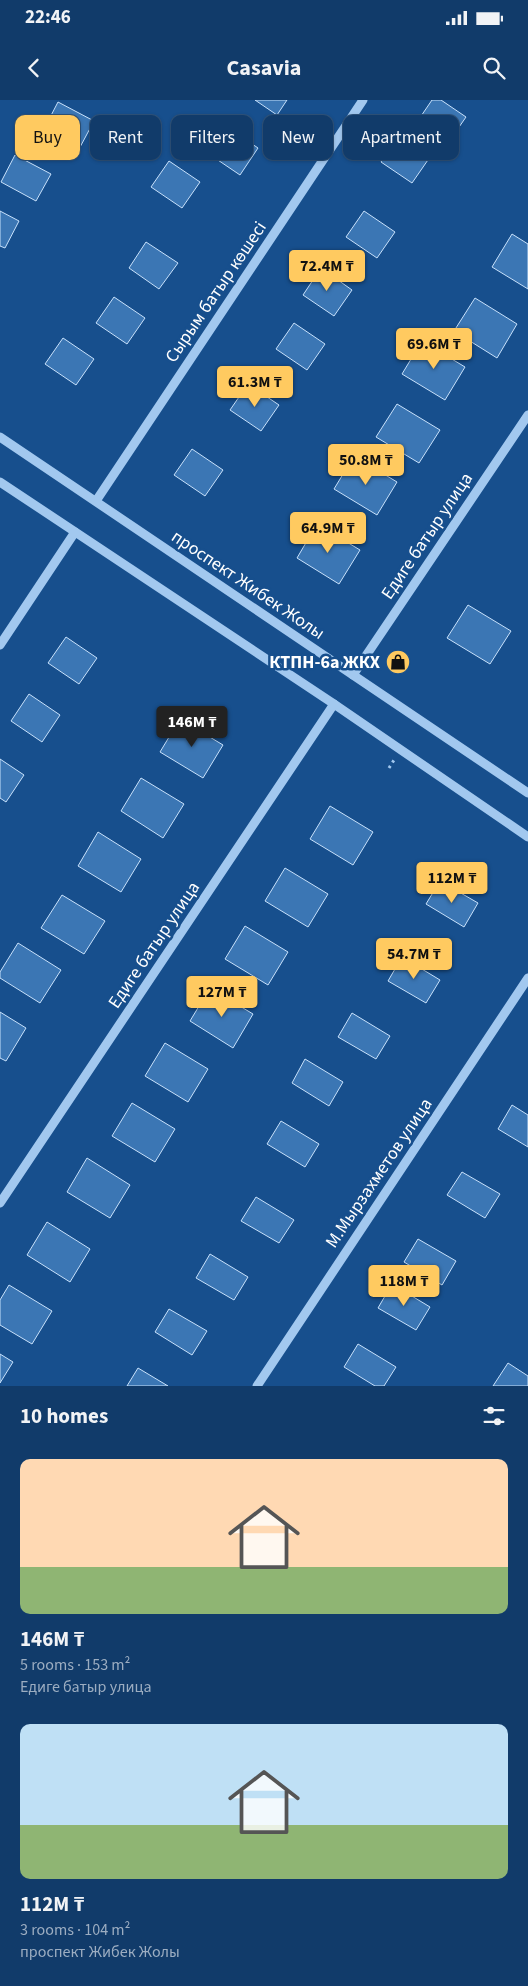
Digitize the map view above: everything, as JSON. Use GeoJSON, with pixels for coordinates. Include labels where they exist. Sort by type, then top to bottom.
{"type":"FeatureCollection","features":[{"type":"Feature","properties":{"kind":"street","name":"Сырым батыр көшесі"},"geometry":{"type":"LineString","coordinates":[[96,502],[363,100]]}},
{"type":"Feature","properties":{"kind":"street","name":"Едиге батыр улица"},"geometry":{"type":"LineString","coordinates":[[353,675],[528,414]]}},
{"type":"Feature","properties":{"kind":"street","name":"проспект Жибек Жолы"},"geometry":{"type":"LineString","coordinates":[[0,437],[528,793]]}},
{"type":"Feature","properties":{"kind":"street"},"geometry":{"type":"LineString","coordinates":[[0,482],[334,704],[528,837]]}},
{"type":"Feature","properties":{"kind":"street"},"geometry":{"type":"LineString","coordinates":[[0,645],[75,532]]}},
{"type":"Feature","properties":{"kind":"street","name":"Едиге батыр улица"},"geometry":{"type":"LineString","coordinates":[[0,1203],[334,704]]}},
{"type":"Feature","properties":{"kind":"street","name":"М.Мырзахметов улица"},"geometry":{"type":"LineString","coordinates":[[257,1386],[528,978]]}},
{"type":"Feature","properties":{"kind":"building"},"geometry":{"type":"Polygon","coordinates":[[[255,100],[287,100],[277,115],[255,100]]]}},
{"type":"Feature","properties":{"kind":"building"},"geometry":{"type":"Polygon","coordinates":[[[432,100],[441,100],[466,117],[459,127],[459,115],[422,115],[432,100]]]}},
{"type":"Feature","properties":{"kind":"building"},"geometry":{"type":"Polygon","coordinates":[[[58,102],[90,119],[90,128],[80,147],[80,115],[51,115],[58,102]]]}},
{"type":"Feature","properties":{"kind":"building"},"geometry":{"type":"Polygon","coordinates":[[[253,145],[258,148],[253,156],[253,145]]]}},
{"type":"Feature","properties":{"kind":"building"},"geometry":{"type":"Polygon","coordinates":[[[15,155],[15,160],[24,160],[51,174],[36,201],[1,182],[15,155]]]}},
{"type":"Feature","properties":{"kind":"building"},"geometry":{"type":"Polygon","coordinates":[[[218,160],[250,160],[240,175],[218,160]]]}},
{"type":"Feature","properties":{"kind":"building"},"geometry":{"type":"Polygon","coordinates":[[[382,160],[428,160],[412,183],[381,162],[382,160]]]}},
{"type":"Feature","properties":{"kind":"building"},"geometry":{"type":"Polygon","coordinates":[[[169,161],[200,182],[182,208],[151,187],[169,161]]]}},
{"type":"Feature","properties":{"kind":"building"},"geometry":{"type":"Polygon","coordinates":[[[0,211],[19,221],[5,248],[0,246],[0,211]]]}},
{"type":"Feature","properties":{"kind":"building"},"geometry":{"type":"Polygon","coordinates":[[[364,211],[395,232],[377,258],[346,237],[364,211]]]}},
{"type":"Feature","properties":{"kind":"building"},"geometry":{"type":"Polygon","coordinates":[[[512,234],[528,244],[528,289],[492,267],[512,234]]]}},
{"type":"Feature","properties":{"kind":"building"},"geometry":{"type":"Polygon","coordinates":[[[146,242],[178,263],[159,289],[129,268],[146,242]]]}},
{"type":"Feature","properties":{"kind":"building"},"geometry":{"type":"Polygon","coordinates":[[[321,268],[352,290],[334,316],[303,295],[321,268]]]}},
{"type":"Feature","properties":{"kind":"building"},"geometry":{"type":"Polygon","coordinates":[[[114,297],[145,318],[127,344],[96,323],[114,297]]]}},
{"type":"Feature","properties":{"kind":"building"},"geometry":{"type":"Polygon","coordinates":[[[475,298],[517,324],[497,358],[454,331],[475,298]]]}},
{"type":"Feature","properties":{"kind":"building"},"geometry":{"type":"Polygon","coordinates":[[[294,323],[325,344],[307,370],[276,349],[294,323]]]}},
{"type":"Feature","properties":{"kind":"building"},"geometry":{"type":"Polygon","coordinates":[[[63,338],[94,359],[76,385],[45,364],[63,338]]]}},
{"type":"Feature","properties":{"kind":"building"},"geometry":{"type":"Polygon","coordinates":[[[422,341],[465,367],[445,400],[402,374],[422,341]]]}},
{"type":"Feature","properties":{"kind":"building"},"geometry":{"type":"Polygon","coordinates":[[[248,384],[279,405],[261,431],[230,410],[248,384]]]}},
{"type":"Feature","properties":{"kind":"building"},"geometry":{"type":"Polygon","coordinates":[[[397,404],[440,430],[419,463],[376,437],[397,404]]]}},
{"type":"Feature","properties":{"kind":"building"},"geometry":{"type":"Polygon","coordinates":[[[192,449],[223,470],[205,496],[174,475],[192,449]]]}},
{"type":"Feature","properties":{"kind":"building"},"geometry":{"type":"Polygon","coordinates":[[[354,456],[397,482],[377,515],[334,489],[354,456]]]}},
{"type":"Feature","properties":{"kind":"building"},"geometry":{"type":"Polygon","coordinates":[[[317,524],[360,550],[339,584],[297,558],[317,524]]]}},
{"type":"Feature","properties":{"kind":"building"},"geometry":{"type":"Polygon","coordinates":[[[468,605],[511,631],[490,664],[447,638],[468,605]]]}},
{"type":"Feature","properties":{"kind":"building"},"geometry":{"type":"Polygon","coordinates":[[[66,637],[97,658],[79,684],[48,663],[66,637]]]}},
{"type":"Feature","properties":{"kind":"building"},"geometry":{"type":"Polygon","coordinates":[[[29,694],[60,715],[42,742],[11,721],[29,694]]]}},
{"type":"Feature","properties":{"kind":"building"},"geometry":{"type":"Polygon","coordinates":[[[180,719],[223,745],[203,778],[160,752],[180,719]]]}},
{"type":"Feature","properties":{"kind":"building"},"geometry":{"type":"Polygon","coordinates":[[[0,759],[24,775],[6,802],[0,798],[0,759]]]}},
{"type":"Feature","properties":{"kind":"building"},"geometry":{"type":"Polygon","coordinates":[[[141,778],[184,804],[163,838],[121,811],[141,778]]]}},
{"type":"Feature","properties":{"kind":"building"},"geometry":{"type":"Polygon","coordinates":[[[330,806],[373,832],[353,865],[310,839],[330,806]]]}},
{"type":"Feature","properties":{"kind":"building"},"geometry":{"type":"Polygon","coordinates":[[[98,832],[141,859],[121,892],[78,866],[98,832]]]}},
{"type":"Feature","properties":{"kind":"building"},"geometry":{"type":"Polygon","coordinates":[[[285,868],[328,894],[308,927],[265,901],[285,868]]]}},
{"type":"Feature","properties":{"kind":"building"},"geometry":{"type":"Polygon","coordinates":[[[440,881],[478,903],[464,927],[426,904],[440,881]]]}},
{"type":"Feature","properties":{"kind":"building"},"geometry":{"type":"Polygon","coordinates":[[[62,895],[105,921],[84,954],[41,928],[62,895]]]}},
{"type":"Feature","properties":{"kind":"building"},"geometry":{"type":"Polygon","coordinates":[[[245,926],[288,952],[268,985],[225,959],[245,926]]]}},
{"type":"Feature","properties":{"kind":"building"},"geometry":{"type":"Polygon","coordinates":[[[18,943],[61,970],[40,1003],[0,978],[0,972],[18,943]]]}},
{"type":"Feature","properties":{"kind":"building"},"geometry":{"type":"Polygon","coordinates":[[[402,957],[440,980],[426,1003],[388,981],[402,957]]]}},
{"type":"Feature","properties":{"kind":"building"},"geometry":{"type":"Polygon","coordinates":[[[210,988],[253,1014],[233,1048],[190,1021],[210,988]]]}},
{"type":"Feature","properties":{"kind":"building"},"geometry":{"type":"Polygon","coordinates":[[[0,1012],[26,1028],[6,1061],[0,1058],[0,1012]]]}},
{"type":"Feature","properties":{"kind":"building"},"geometry":{"type":"Polygon","coordinates":[[[352,1013],[390,1036],[376,1059],[338,1037],[352,1013]]]}},
{"type":"Feature","properties":{"kind":"building"},"geometry":{"type":"Polygon","coordinates":[[[165,1043],[208,1069],[188,1102],[145,1076],[165,1043]]]}},
{"type":"Feature","properties":{"kind":"building"},"geometry":{"type":"Polygon","coordinates":[[[305,1059],[343,1082],[329,1106],[292,1083],[305,1059]]]}},
{"type":"Feature","properties":{"kind":"building"},"geometry":{"type":"Polygon","coordinates":[[[132,1103],[175,1129],[155,1162],[112,1136],[132,1103]]]}},
{"type":"Feature","properties":{"kind":"building"},"geometry":{"type":"Polygon","coordinates":[[[512,1105],[528,1115],[528,1147],[498,1129],[512,1105]]]}},
{"type":"Feature","properties":{"kind":"building"},"geometry":{"type":"Polygon","coordinates":[[[281,1121],[319,1144],[305,1167],[267,1144],[281,1121]]]}},
{"type":"Feature","properties":{"kind":"building"},"geometry":{"type":"Polygon","coordinates":[[[87,1158],[130,1185],[110,1218],[67,1192],[87,1158]]]}},
{"type":"Feature","properties":{"kind":"building"},"geometry":{"type":"Polygon","coordinates":[[[462,1172],[500,1194],[485,1218],[447,1195],[462,1172]]]}},
{"type":"Feature","properties":{"kind":"building"},"geometry":{"type":"Polygon","coordinates":[[[256,1197],[294,1220],[279,1243],[241,1221],[256,1197]]]}},
{"type":"Feature","properties":{"kind":"building"},"geometry":{"type":"Polygon","coordinates":[[[47,1222],[90,1249],[70,1282],[27,1255],[47,1222]]]}},
{"type":"Feature","properties":{"kind":"building"},"geometry":{"type":"Polygon","coordinates":[[[418,1239],[456,1261],[442,1285],[404,1262],[418,1239]]]}},
{"type":"Feature","properties":{"kind":"building"},"geometry":{"type":"Polygon","coordinates":[[[210,1254],[248,1277],[234,1300],[196,1278],[210,1254]]]}},
{"type":"Feature","properties":{"kind":"building"},"geometry":{"type":"Polygon","coordinates":[[[392,1284],[430,1307],[416,1330],[378,1308],[392,1284]]]}},
{"type":"Feature","properties":{"kind":"building"},"geometry":{"type":"Polygon","coordinates":[[[9,1285],[52,1311],[32,1344],[0,1325],[0,1300],[9,1285]]]}},
{"type":"Feature","properties":{"kind":"building"},"geometry":{"type":"Polygon","coordinates":[[[169,1309],[207,1331],[192,1355],[155,1332],[169,1309]]]}},
{"type":"Feature","properties":{"kind":"building"},"geometry":{"type":"Polygon","coordinates":[[[358,1344],[396,1367],[384,1386],[375,1386],[344,1367],[358,1344]]]}},
{"type":"Feature","properties":{"kind":"building"},"geometry":{"type":"Polygon","coordinates":[[[0,1354],[13,1362],[0,1383],[0,1354]]]}},
{"type":"Feature","properties":{"kind":"building"},"geometry":{"type":"Polygon","coordinates":[[[508,1363],[528,1376],[528,1386],[493,1386],[508,1363]]]}},
{"type":"Feature","properties":{"kind":"building"},"geometry":{"type":"Polygon","coordinates":[[[138,1368],[168,1386],[127,1386],[138,1368]]]}},
{"type":"Feature","properties":{"kind":"place","name":"КТПН-6а ЖКХ"},"geometry":{"type":"Point","coordinates":[398,662]}}]}
